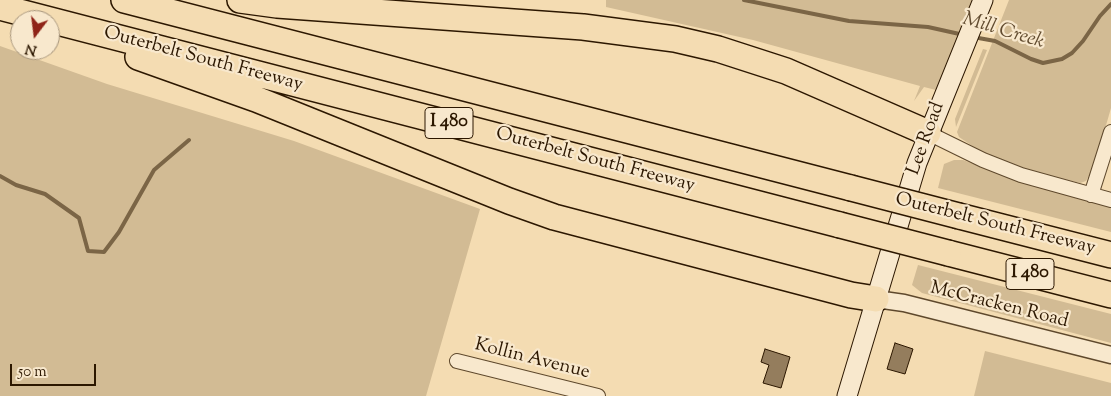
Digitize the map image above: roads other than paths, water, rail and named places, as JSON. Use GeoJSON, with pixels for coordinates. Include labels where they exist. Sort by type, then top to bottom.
{"type":"FeatureCollection","features":[{"type":"Feature","properties":{"kind":"highway","name":"Outerbelt South Freeway"},"geometry":{"type":"LineString","coordinates":[[124,0],[1111,255]]}},
{"type":"Feature","properties":{"kind":"highway"},"geometry":{"type":"LineString","coordinates":[[240,0],[294,6],[592,27],[661,37],[718,50],[786,71],[928,133]]}},
{"type":"Feature","properties":{"kind":"highway","name":"Outerbelt South Freeway"},"geometry":{"type":"LineString","coordinates":[[60,23],[1111,295]]}},
{"type":"Feature","properties":{"kind":"highway"},"geometry":{"type":"LineString","coordinates":[[60,23],[156,64],[264,102],[509,201],[554,217],[851,295],[876,298]]}},
{"type":"Feature","properties":{"kind":"main road","name":"Lee Road"},"geometry":{"type":"LineString","coordinates":[[847,396],[908,190],[944,92],[983,0]]}},
{"type":"Feature","properties":{"kind":"street"},"geometry":{"type":"LineString","coordinates":[[1091,195],[1111,132]]}},
{"type":"Feature","properties":{"kind":"street"},"geometry":{"type":"LineString","coordinates":[[928,133],[1003,168],[1111,200]]}},
{"type":"Feature","properties":{"kind":"street","name":"McCracken Road"},"geometry":{"type":"LineString","coordinates":[[876,298],[904,302],[1111,355]]}},
{"type":"Feature","properties":{"kind":"street","name":"Kollin Avenue"},"geometry":{"type":"LineString","coordinates":[[457,361],[598,396]]}},
{"type":"Feature","properties":{"kind":"waterway","name":"Mill Creek"},"geometry":{"type":"LineString","coordinates":[[744,0],[849,21],[928,27],[964,35]]}},
{"type":"Feature","properties":{"kind":"waterway","name":"Mill Creek"},"geometry":{"type":"LineString","coordinates":[[973,37],[995,41],[1043,63],[1062,59],[1072,53],[1083,41],[1100,16],[1111,4]]}},
{"type":"Feature","properties":{"kind":"waterway"},"geometry":{"type":"LineString","coordinates":[[0,176],[16,185],[45,194],[79,218],[88,251],[104,252],[119,232],[154,170],[189,140]]}}]}
